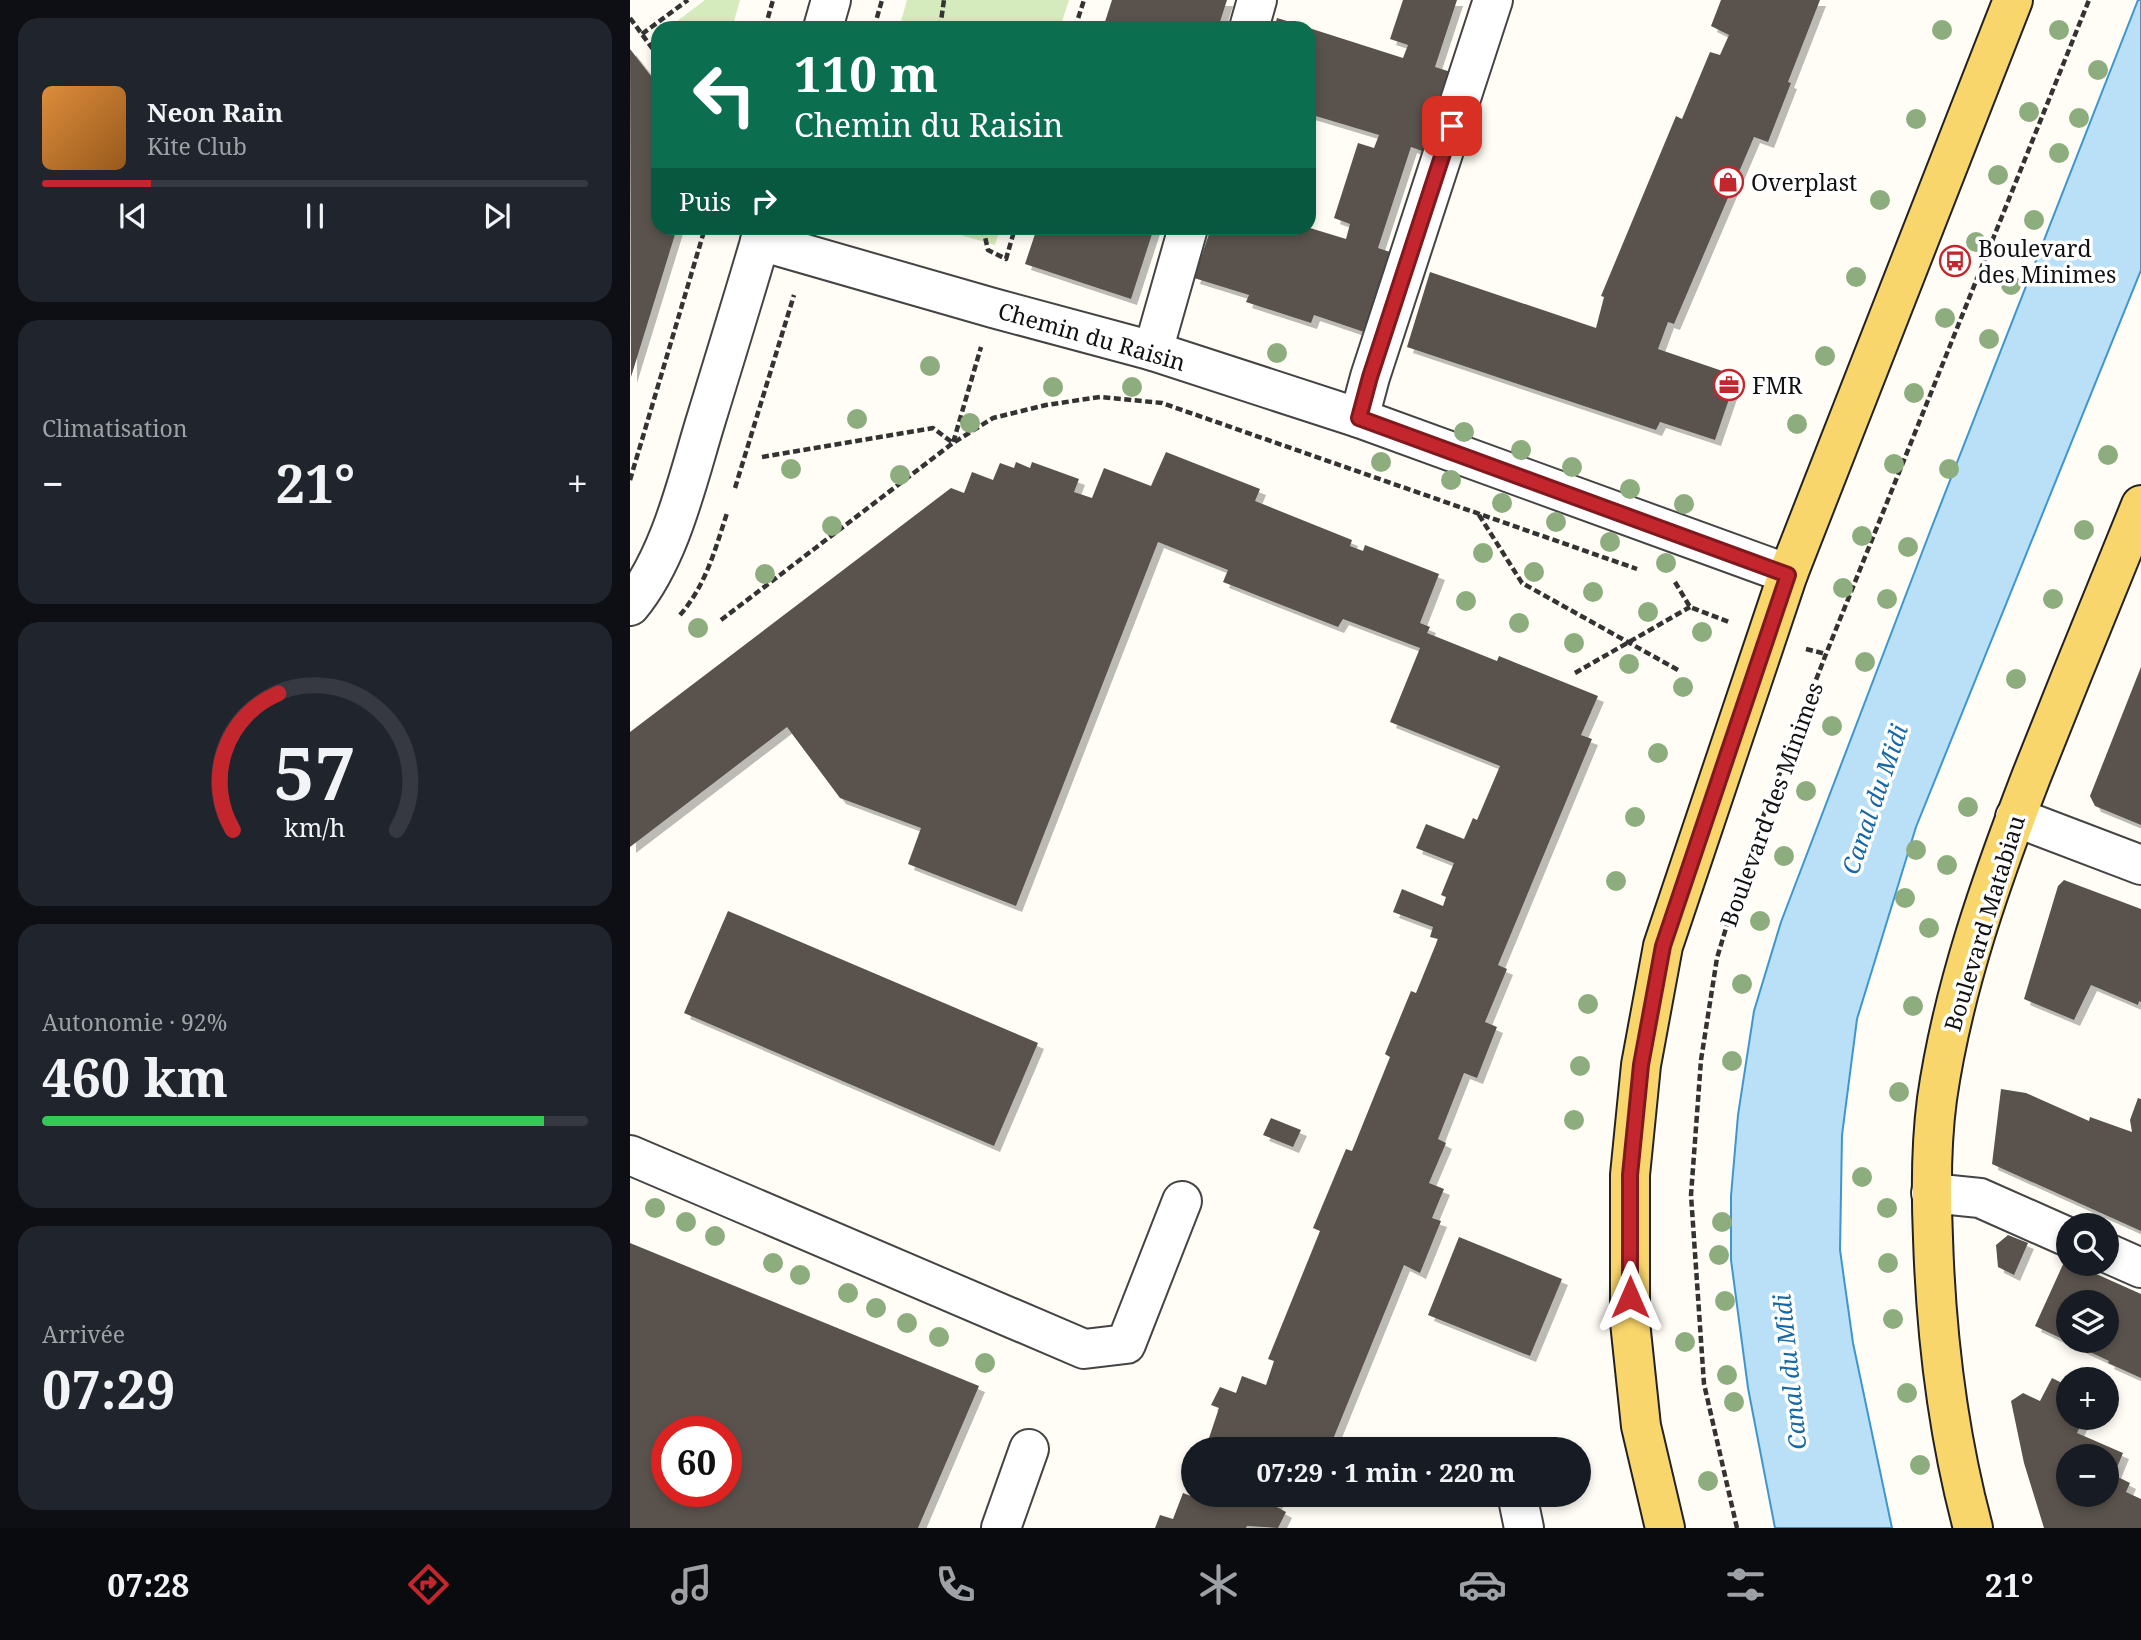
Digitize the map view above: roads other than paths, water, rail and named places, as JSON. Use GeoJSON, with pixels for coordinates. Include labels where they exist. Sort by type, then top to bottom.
{"type":"FeatureCollection","features":[{"type":"Feature","properties":{"kind":"main road"},"geometry":{"type":"LineString","coordinates":[[1665,1528],[1642,1426],[1630,1322],[1630,1175],[1641,1065],[1663,946],[1765,637],[2013,0]]}},
{"type":"Feature","properties":{"kind":"main road","name":"Boulevard Matabiau"},"geometry":{"type":"LineString","coordinates":[[1973,1528],[1944,1384],[1935,1291],[1931,1193],[1937,1101],[1952,1016],[2015,817],[2141,505]]}},
{"type":"Feature","properties":{"kind":"street"},"geometry":{"type":"LineString","coordinates":[[825,21],[831,0]]}},
{"type":"Feature","properties":{"kind":"street"},"geometry":{"type":"LineString","coordinates":[[1251,21],[1257,0]]}},
{"type":"Feature","properties":{"kind":"street"},"geometry":{"type":"LineString","coordinates":[[1359,418],[1374,364],[1493,0]]}},
{"type":"Feature","properties":{"kind":"street","name":"Chemin du Raisin"},"geometry":{"type":"LineString","coordinates":[[630,606],[646,583],[666,543],[762,235]]}},
{"type":"Feature","properties":{"kind":"street","name":"Chemin du Raisin"},"geometry":{"type":"LineString","coordinates":[[765,235],[993,308],[1153,351],[1359,418],[1788,575]]}},
{"type":"Feature","properties":{"kind":"street"},"geometry":{"type":"LineString","coordinates":[[1153,351],[1186,235]]}},
{"type":"Feature","properties":{"kind":"street"},"geometry":{"type":"LineString","coordinates":[[2015,817],[2141,865]]}},
{"type":"Feature","properties":{"kind":"street"},"geometry":{"type":"LineString","coordinates":[[630,1155],[1084,1349],[1126,1344],[1182,1201]]}},
{"type":"Feature","properties":{"kind":"street"},"geometry":{"type":"LineString","coordinates":[[1931,1193],[1980,1198],[2056,1232]]}},
{"type":"Feature","properties":{"kind":"street"},"geometry":{"type":"LineString","coordinates":[[2119,1258],[2141,1268]]}},
{"type":"Feature","properties":{"kind":"street"},"geometry":{"type":"LineString","coordinates":[[1001,1528],[1029,1449]]}},
{"type":"Feature","properties":{"kind":"street"},"geometry":{"type":"LineString","coordinates":[[1520,1507],[1524,1528]]}},
{"type":"Feature","properties":{"kind":"water","name":"Canal du Midi"},"geometry":{"type":"Polygon","coordinates":[[[2138,0],[2141,0],[2141,270],[1916,827],[1857,1019],[1842,1135],[1840,1250],[1853,1343],[1892,1528],[1775,1528],[1748,1388],[1731,1260],[1731,1196],[1738,1115],[1754,1011],[1781,922],[2138,0]]]}},
{"type":"Feature","properties":{"kind":"place","name":"Overplast"},"geometry":{"type":"Point","coordinates":[1728,182]}},
{"type":"Feature","properties":{"kind":"place","name":"Boulevard des Minimes"},"geometry":{"type":"Point","coordinates":[1955,261]}},
{"type":"Feature","properties":{"kind":"place","name":"FMR"},"geometry":{"type":"Point","coordinates":[1729,385]}}]}
